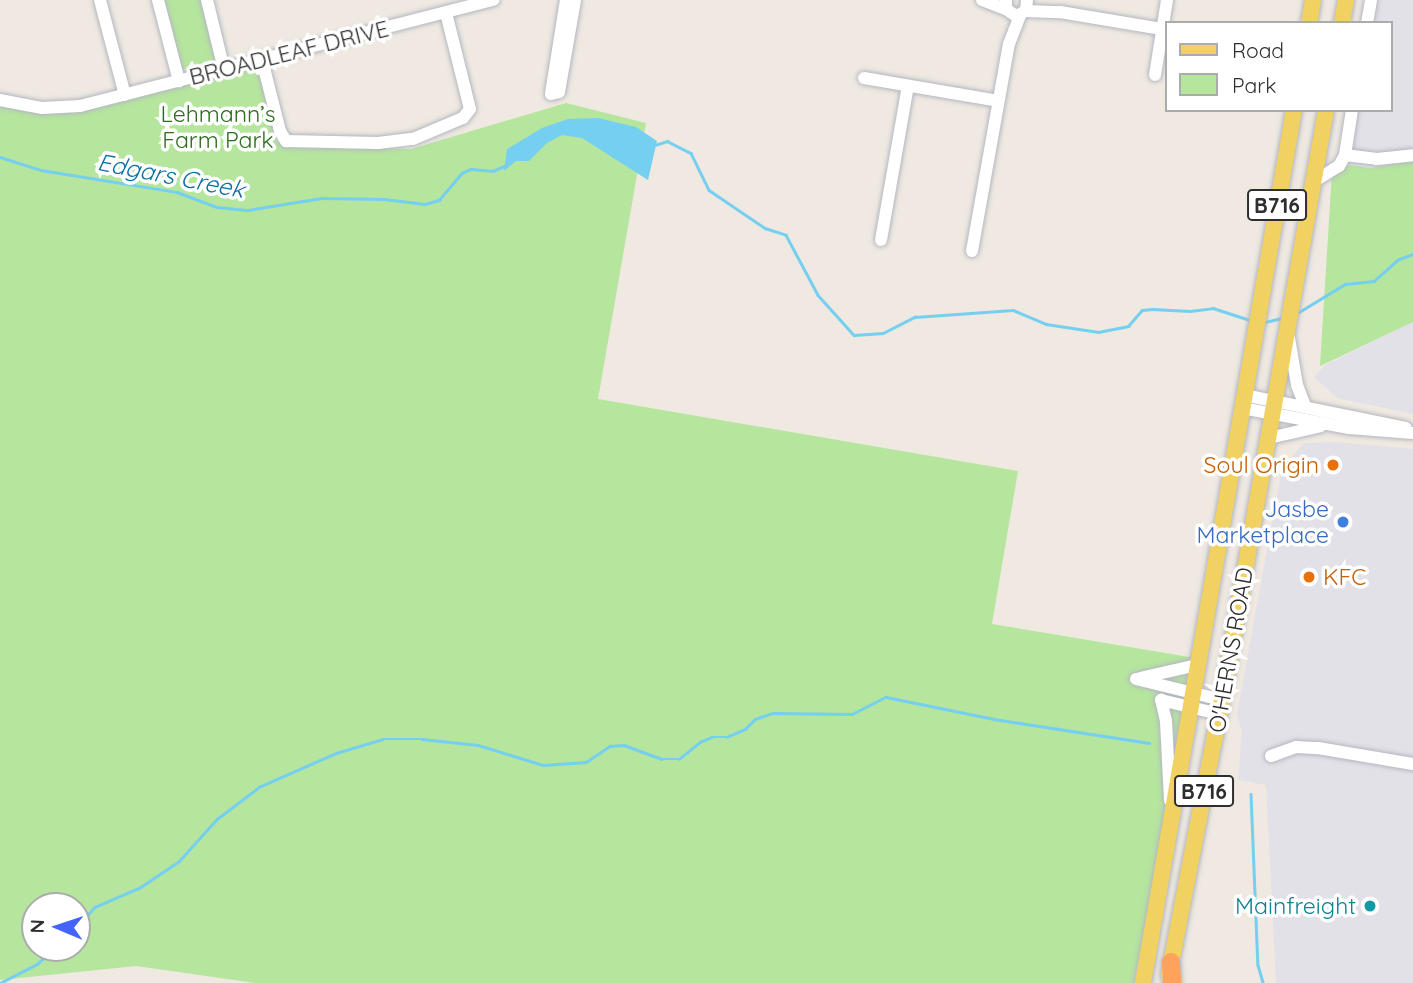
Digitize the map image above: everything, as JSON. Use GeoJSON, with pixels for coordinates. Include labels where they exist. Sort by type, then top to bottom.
{"type":"FeatureCollection","features":[{"type":"Feature","properties":{"kind":"highway"},"geometry":{"type":"LineString","coordinates":[[1170,983],[1171,962]]}},
{"type":"Feature","properties":{"kind":"main road"},"geometry":{"type":"LineString","coordinates":[[1309,21],[1312,0]]}},
{"type":"Feature","properties":{"kind":"main road"},"geometry":{"type":"LineString","coordinates":[[1342,21],[1346,0]]}},
{"type":"Feature","properties":{"kind":"main road","name":"O'HERNS ROAD"},"geometry":{"type":"LineString","coordinates":[[1143,983],[1294,112]]}},
{"type":"Feature","properties":{"kind":"main road","name":"O'HERNS ROAD"},"geometry":{"type":"LineString","coordinates":[[1171,962],[1221,707],[1326,112]]}},
{"type":"Feature","properties":{"kind":"street"},"geometry":{"type":"LineString","coordinates":[[100,0],[125,95]]}},
{"type":"Feature","properties":{"kind":"street"},"geometry":{"type":"LineString","coordinates":[[158,0],[179,81]]}},
{"type":"Feature","properties":{"kind":"street"},"geometry":{"type":"LineString","coordinates":[[207,0],[225,70]]}},
{"type":"Feature","properties":{"kind":"street","name":"BROADLEAF DRIVE"},"geometry":{"type":"LineString","coordinates":[[0,100],[29,107],[54,108],[125,95],[446,13],[467,4],[494,0]]}},
{"type":"Feature","properties":{"kind":"street"},"geometry":{"type":"LineString","coordinates":[[566,0],[562,51],[576,0]]}},
{"type":"Feature","properties":{"kind":"street"},"geometry":{"type":"LineString","coordinates":[[982,0],[1162,29]]}},
{"type":"Feature","properties":{"kind":"street"},"geometry":{"type":"LineString","coordinates":[[1155,75],[1167,0]]}},
{"type":"Feature","properties":{"kind":"street"},"geometry":{"type":"LineString","coordinates":[[1367,21],[1371,0]]}},
{"type":"Feature","properties":{"kind":"street"},"geometry":{"type":"LineString","coordinates":[[972,251],[1017,7]]}},
{"type":"Feature","properties":{"kind":"street"},"geometry":{"type":"LineString","coordinates":[[262,60],[280,131],[286,141],[387,143],[412,139],[464,118],[470,109],[446,13]]}},
{"type":"Feature","properties":{"kind":"street"},"geometry":{"type":"LineString","coordinates":[[864,78],[998,101]]}},
{"type":"Feature","properties":{"kind":"street"},"geometry":{"type":"LineString","coordinates":[[881,240],[908,86]]}},
{"type":"Feature","properties":{"kind":"street"},"geometry":{"type":"LineString","coordinates":[[1313,183],[1339,166],[1345,155],[1352,112]]}},
{"type":"Feature","properties":{"kind":"street"},"geometry":{"type":"LineString","coordinates":[[1345,155],[1377,159],[1413,155]]}},
{"type":"Feature","properties":{"kind":"street"},"geometry":{"type":"LineString","coordinates":[[1288,331],[1297,385],[1305,407]]}},
{"type":"Feature","properties":{"kind":"street"},"geometry":{"type":"LineString","coordinates":[[1243,402],[1274,407],[1331,424],[1413,431]]}},
{"type":"Feature","properties":{"kind":"street"},"geometry":{"type":"LineString","coordinates":[[1274,407],[1305,407],[1413,431]]}},
{"type":"Feature","properties":{"kind":"street"},"geometry":{"type":"LineString","coordinates":[[1269,438],[1331,424]]}},
{"type":"Feature","properties":{"kind":"street"},"geometry":{"type":"LineString","coordinates":[[1197,666],[1136,678],[1191,700],[1221,707]]}},
{"type":"Feature","properties":{"kind":"street"},"geometry":{"type":"LineString","coordinates":[[1171,814],[1166,721],[1161,700],[1191,700]]}},
{"type":"Feature","properties":{"kind":"street"},"geometry":{"type":"LineString","coordinates":[[1270,756],[1296,747],[1318,748],[1413,764]]}},
{"type":"Feature","properties":{"kind":"shaded area"},"geometry":{"type":"Polygon","coordinates":[[[1379,0],[1413,0],[1413,161],[1370,168],[1350,165],[1359,112],[1392,112],[1392,21],[1375,21],[1379,0]]]}},
{"type":"Feature","properties":{"kind":"shaded area"},"geometry":{"type":"Polygon","coordinates":[[[1413,322],[1413,414],[1337,398],[1314,377],[1325,365],[1413,322]]]}},
{"type":"Feature","properties":{"kind":"shaded area"},"geometry":{"type":"Polygon","coordinates":[[[1336,442],[1413,449],[1413,983],[1276,983],[1266,785],[1238,780],[1242,732],[1237,714],[1282,468],[1304,443],[1336,442]]]}},
{"type":"Feature","properties":{"kind":"green space"},"geometry":{"type":"Polygon","coordinates":[[[164,0],[202,0],[218,60],[182,69],[164,0]]]}},
{"type":"Feature","properties":{"kind":"green space","name":"Lehmann’s Farm Park"},"geometry":{"type":"Polygon","coordinates":[[[255,65],[260,69],[277,142],[293,146],[411,149],[566,103],[646,123],[598,399],[1018,471],[992,624],[1195,658],[1134,983],[255,983],[136,966],[0,980],[0,104],[54,113],[255,65]]]}},
{"type":"Feature","properties":{"kind":"green space"},"geometry":{"type":"Polygon","coordinates":[[[1413,161],[1413,322],[1320,366],[1332,172],[1350,165],[1370,168],[1413,161]]]}},
{"type":"Feature","properties":{"kind":"water"},"geometry":{"type":"Polygon","coordinates":[[[598,118],[636,127],[657,141],[648,180],[582,138],[562,135],[547,143],[529,161],[516,161],[504,171],[507,149],[542,128],[568,119],[598,118]]]}},
{"type":"Feature","properties":{"kind":"waterway","name":"Edgars Creek"},"geometry":{"type":"LineString","coordinates":[[655,145],[667,141],[691,153],[709,190],[765,228],[786,235],[818,295],[854,335],[883,333],[915,317],[1013,310],[1046,324],[1098,332],[1128,326],[1142,310],[1152,309],[1190,311],[1213,308],[1251,320]]}},
{"type":"Feature","properties":{"kind":"waterway","name":"Edgars Creek"},"geometry":{"type":"LineString","coordinates":[[0,157],[41,170],[177,192],[217,207],[248,210],[321,198],[384,199],[425,204],[439,200],[462,173],[471,169],[493,171],[504,166]]}},
{"type":"Feature","properties":{"kind":"waterway","name":"Edgars Creek"},"geometry":{"type":"LineString","coordinates":[[1299,312],[1345,284],[1374,281],[1397,260],[1413,254]]}},
{"type":"Feature","properties":{"kind":"waterway","name":"Edgars Creek"},"geometry":{"type":"LineString","coordinates":[[1265,322],[1282,318]]}},
{"type":"Feature","properties":{"kind":"waterway"},"geometry":{"type":"LineString","coordinates":[[91,911],[139,888],[178,862],[217,819],[259,787],[336,753],[383,739],[422,739],[478,745],[543,765],[586,762],[610,746],[624,745],[662,759],[679,759],[700,742],[712,737],[727,737],[745,729],[755,719],[772,713],[852,714],[886,697],[994,719],[1149,743]]}},
{"type":"Feature","properties":{"kind":"waterway"},"geometry":{"type":"LineString","coordinates":[[1251,794],[1258,965],[1263,983]]}},
{"type":"Feature","properties":{"kind":"waterway"},"geometry":{"type":"LineString","coordinates":[[0,983],[39,962]]}},
{"type":"Feature","properties":{"kind":"place","name":"Soul Origin"},"geometry":{"type":"Point","coordinates":[1333,465]}},
{"type":"Feature","properties":{"kind":"place","name":"Jasbe Marketplace"},"geometry":{"type":"Point","coordinates":[1343,522]}},
{"type":"Feature","properties":{"kind":"place","name":"KFC"},"geometry":{"type":"Point","coordinates":[1309,577]}},
{"type":"Feature","properties":{"kind":"place","name":"Mainfreight"},"geometry":{"type":"Point","coordinates":[1370,906]}}]}
